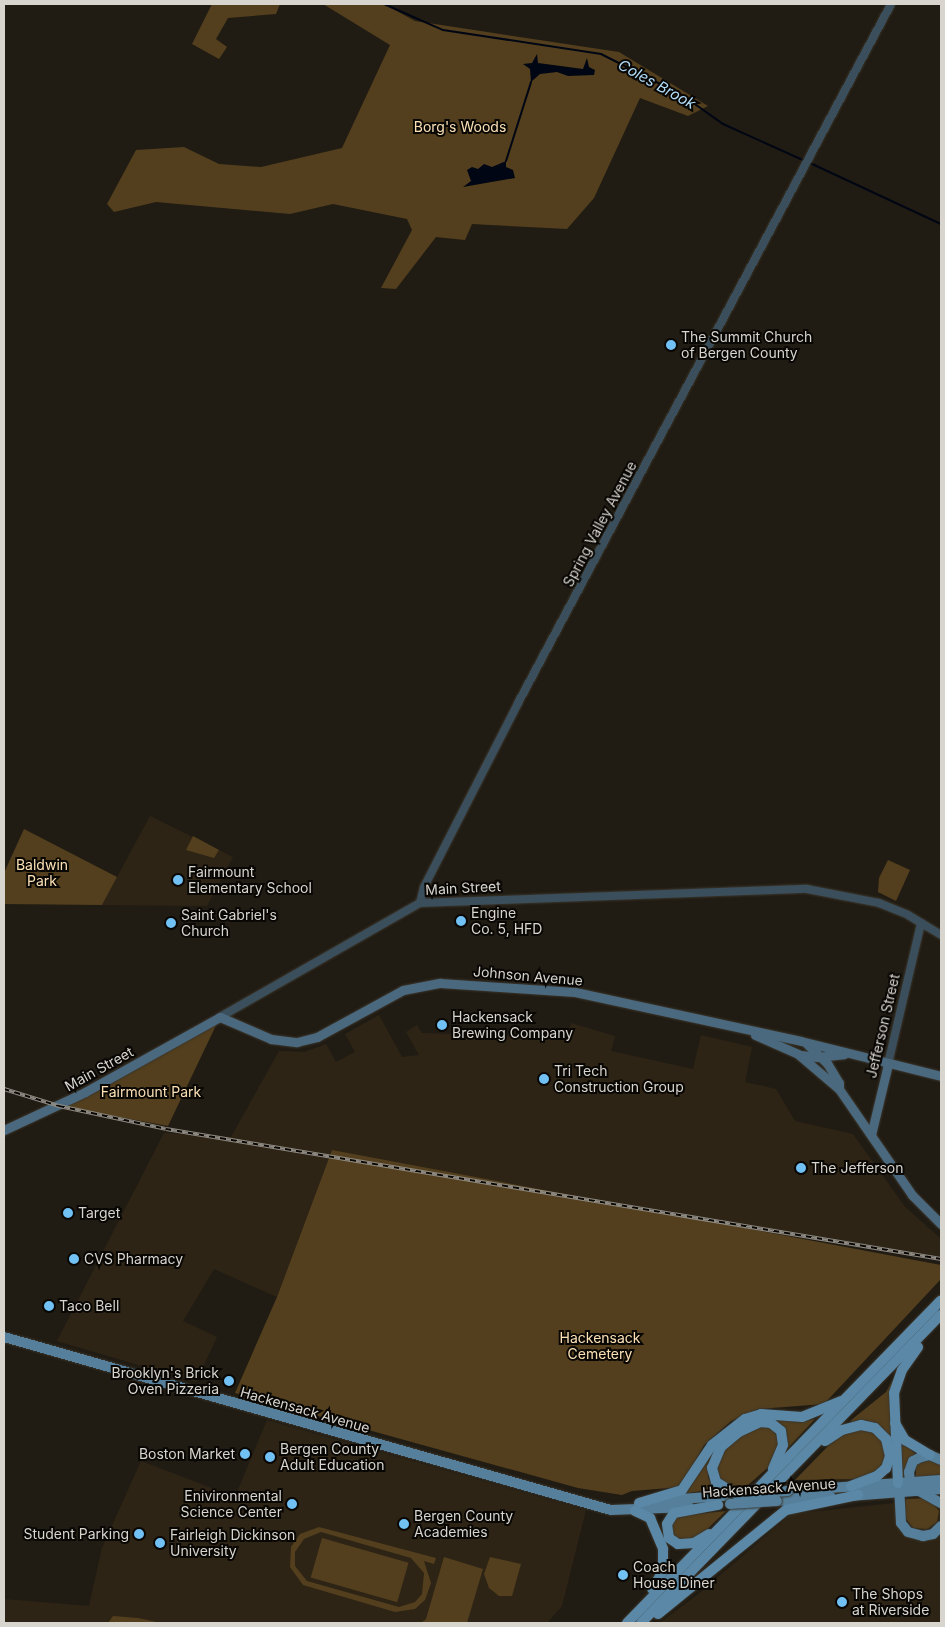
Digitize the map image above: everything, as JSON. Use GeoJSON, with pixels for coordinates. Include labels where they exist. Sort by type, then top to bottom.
{"type":"FeatureCollection","features":[{"type":"Feature","properties":{"kind":"highway"},"geometry":{"type":"LineString","coordinates":[[633,1621],[941,1300]]}},
{"type":"Feature","properties":{"kind":"highway"},"geometry":{"type":"LineString","coordinates":[[899,1488],[893,1418],[894,1393],[899,1375],[941,1315]]}},
{"type":"Feature","properties":{"kind":"highway"},"geometry":{"type":"LineString","coordinates":[[633,1621],[811,1450],[941,1315]]}},
{"type":"Feature","properties":{"kind":"highway"},"geometry":{"type":"LineString","coordinates":[[637,1507],[682,1490],[712,1445],[745,1418],[762,1414],[808,1416],[852,1394]]}},
{"type":"Feature","properties":{"kind":"highway"},"geometry":{"type":"LineString","coordinates":[[893,1418],[905,1440],[930,1456]]}},
{"type":"Feature","properties":{"kind":"highway"},"geometry":{"type":"LineString","coordinates":[[737,1495],[716,1482],[713,1462],[726,1442],[760,1422],[775,1425],[784,1440],[782,1450],[766,1481]]}},
{"type":"Feature","properties":{"kind":"highway"},"geometry":{"type":"LineString","coordinates":[[811,1450],[855,1426],[866,1425],[879,1431],[888,1445],[887,1465],[877,1476],[851,1486]]}},
{"type":"Feature","properties":{"kind":"highway"},"geometry":{"type":"LineString","coordinates":[[649,1623],[786,1510],[858,1495]]}},
{"type":"Feature","properties":{"kind":"highway"},"geometry":{"type":"LineString","coordinates":[[718,1505],[674,1513],[667,1524],[667,1535],[673,1542],[685,1545],[697,1542],[724,1524]]}},
{"type":"Feature","properties":{"kind":"highway"},"geometry":{"type":"LineString","coordinates":[[633,1621],[660,1580],[664,1560],[654,1525],[648,1516],[637,1507]]}},
{"type":"Feature","properties":{"kind":"main road","name":"Johnson Avenue"},"geometry":{"type":"LineString","coordinates":[[220,1016],[271,1039],[297,1042],[317,1037],[403,990],[428,984],[452,983],[575,992],[801,1041],[844,1054],[941,1076]]}},
{"type":"Feature","properties":{"kind":"main road","name":"Main Street"},"geometry":{"type":"LineString","coordinates":[[4,1130],[85,1092],[220,1016]]}},
{"type":"Feature","properties":{"kind":"main road"},"geometry":{"type":"LineString","coordinates":[[748,1031],[798,1054],[839,1089],[920,1205],[941,1222]]}},
{"type":"Feature","properties":{"kind":"main road"},"geometry":{"type":"LineString","coordinates":[[801,1041],[822,1057],[839,1083],[839,1089]]}},
{"type":"Feature","properties":{"kind":"main road","name":"Johnson Avenue"},"geometry":{"type":"LineString","coordinates":[[798,1054],[822,1057],[844,1054]]}},
{"type":"Feature","properties":{"kind":"main road","name":"Jefferson Street"},"geometry":{"type":"LineString","coordinates":[[871,1135],[888,1064]]}},
{"type":"Feature","properties":{"kind":"main road","name":"Hackensack Avenue"},"geometry":{"type":"LineString","coordinates":[[4,1337],[600,1506],[718,1505],[858,1495],[899,1488],[910,1482],[941,1480]]}},
{"type":"Feature","properties":{"kind":"main road"},"geometry":{"type":"LineString","coordinates":[[941,1460],[930,1456],[913,1462],[909,1472],[910,1482],[919,1491],[941,1503]]}},
{"type":"Feature","properties":{"kind":"main road","name":"Hackensack Avenue"},"geometry":{"type":"LineString","coordinates":[[637,1507],[737,1495],[851,1486],[899,1488],[919,1491],[941,1489]]}},
{"type":"Feature","properties":{"kind":"main road"},"geometry":{"type":"LineString","coordinates":[[899,1488],[902,1523],[908,1532],[922,1536],[933,1534],[941,1526]]}},
{"type":"Feature","properties":{"kind":"street","name":"Spring Valley Avenue"},"geometry":{"type":"LineString","coordinates":[[420,903],[424,887],[518,703],[809,163],[891,4]]}},
{"type":"Feature","properties":{"kind":"street","name":"Main Street"},"geometry":{"type":"LineString","coordinates":[[220,1016],[420,903],[807,889],[880,903],[941,935]]}},
{"type":"Feature","properties":{"kind":"street","name":"Jefferson Street"},"geometry":{"type":"LineString","coordinates":[[888,1064],[921,923]]}},
{"type":"Feature","properties":{"kind":"shaded area"},"geometry":{"type":"Polygon","coordinates":[[[537,54],[538,63],[583,69],[587,58],[589,67],[595,70],[594,75],[568,76],[557,72],[540,74],[531,82],[530,69],[523,64],[532,63],[537,54]]]}},
{"type":"Feature","properties":{"kind":"shaded area"},"geometry":{"type":"Polygon","coordinates":[[[506,161],[506,167],[513,170],[515,178],[463,187],[471,181],[467,170],[472,167],[478,169],[484,164],[492,167],[506,161]]]}},
{"type":"Feature","properties":{"kind":"shaded area"},"geometry":{"type":"Polygon","coordinates":[[[150,816],[233,857],[207,906],[102,905],[150,816]]]}},
{"type":"Feature","properties":{"kind":"shaded area"},"geometry":{"type":"Polygon","coordinates":[[[379,1015],[402,1057],[419,1055],[406,1032],[417,1025],[422,1033],[568,1038],[571,1023],[615,1036],[611,1051],[693,1069],[701,1035],[752,1047],[745,1082],[776,1089],[795,1121],[853,1134],[905,1207],[941,1239],[941,1257],[368,1161],[332,1150],[277,1297],[214,1269],[183,1321],[217,1337],[196,1382],[57,1341],[164,1133],[231,1137],[279,1051],[305,1052],[326,1044],[336,1062],[355,1052],[345,1034],[379,1015]]]}},
{"type":"Feature","properties":{"kind":"shaded area","name":"Bergen County Academies"},"geometry":{"type":"Polygon","coordinates":[[[267,1420],[586,1510],[562,1606],[547,1623],[4,1623],[4,1599],[89,1606],[102,1548],[141,1461],[235,1497],[267,1420]]]}},
{"type":"Feature","properties":{"kind":"shaded area"},"geometry":{"type":"Polygon","coordinates":[[[941,1498],[941,1623],[659,1623],[697,1595],[791,1514],[941,1498]]]}},
{"type":"Feature","properties":{"kind":"green space"},"geometry":{"type":"Polygon","coordinates":[[[212,4],[280,4],[276,14],[228,18],[216,39],[227,47],[219,59],[192,44],[212,4]]]}},
{"type":"Feature","properties":{"kind":"green space","name":"Borg's Woods"},"geometry":{"type":"Polygon","coordinates":[[[323,4],[384,4],[415,21],[619,52],[708,106],[688,116],[640,98],[594,198],[567,229],[472,224],[465,240],[436,237],[396,289],[381,288],[412,230],[407,219],[333,204],[290,214],[156,202],[114,212],[107,204],[136,150],[184,147],[219,164],[261,167],[342,148],[390,45],[323,4]]]}},
{"type":"Feature","properties":{"kind":"green space","name":"Baldwin Park"},"geometry":{"type":"Polygon","coordinates":[[[24,829],[117,877],[102,905],[4,904],[4,873],[24,829]]]}},
{"type":"Feature","properties":{"kind":"green space"},"geometry":{"type":"Polygon","coordinates":[[[193,836],[219,850],[214,858],[186,850],[193,836]]]}},
{"type":"Feature","properties":{"kind":"green space"},"geometry":{"type":"Polygon","coordinates":[[[888,860],[910,870],[896,901],[878,892],[879,878],[888,860]]]}},
{"type":"Feature","properties":{"kind":"green space","name":"Fairmount Park"},"geometry":{"type":"Polygon","coordinates":[[[220,1017],[168,1126],[59,1106],[220,1017]]]}},
{"type":"Feature","properties":{"kind":"green space","name":"Hackensack Cemetery"},"geometry":{"type":"Polygon","coordinates":[[[332,1150],[941,1265],[941,1279],[824,1404],[758,1409],[731,1421],[704,1445],[681,1487],[632,1491],[622,1495],[578,1488],[235,1393],[277,1297],[332,1150]]]}},
{"type":"Feature","properties":{"kind":"green space"},"geometry":{"type":"Polygon","coordinates":[[[896,1374],[893,1444],[885,1431],[850,1421],[886,1392],[896,1374]]]}},
{"type":"Feature","properties":{"kind":"green space"},"geometry":{"type":"Polygon","coordinates":[[[773,1419],[799,1422],[815,1419],[786,1450],[783,1428],[773,1419]]]}},
{"type":"Feature","properties":{"kind":"green space"},"geometry":{"type":"Polygon","coordinates":[[[759,1426],[771,1428],[780,1440],[772,1464],[747,1486],[733,1488],[720,1481],[716,1468],[721,1454],[734,1440],[759,1426]]]}},
{"type":"Feature","properties":{"kind":"green space"},"geometry":{"type":"Polygon","coordinates":[[[870,1429],[883,1442],[885,1459],[878,1472],[863,1479],[795,1480],[831,1443],[850,1430],[870,1429]]]}},
{"type":"Feature","properties":{"kind":"green space"},"geometry":{"type":"Polygon","coordinates":[[[899,1437],[915,1454],[908,1462],[906,1478],[902,1478],[899,1437]]]}},
{"type":"Feature","properties":{"kind":"green space"},"geometry":{"type":"Polygon","coordinates":[[[708,1455],[708,1477],[714,1489],[683,1494],[691,1486],[708,1455]]]}},
{"type":"Feature","properties":{"kind":"green space"},"geometry":{"type":"Polygon","coordinates":[[[928,1460],[941,1465],[941,1475],[916,1478],[916,1465],[928,1460]]]}},
{"type":"Feature","properties":{"kind":"green space"},"geometry":{"type":"Polygon","coordinates":[[[928,1498],[939,1511],[937,1522],[927,1529],[913,1528],[905,1517],[904,1502],[906,1499],[928,1498]]]}},
{"type":"Feature","properties":{"kind":"green space"},"geometry":{"type":"Polygon","coordinates":[[[726,1511],[697,1539],[682,1541],[673,1535],[671,1526],[677,1516],[726,1511]]]}},
{"type":"Feature","properties":{"kind":"green space"},"geometry":{"type":"Polygon","coordinates":[[[319,1527],[436,1558],[434,1564],[424,1561],[431,1583],[425,1600],[415,1609],[395,1612],[303,1585],[290,1567],[291,1547],[300,1534],[319,1527]],[[321,1532],[304,1539],[295,1552],[295,1566],[307,1581],[399,1607],[415,1602],[422,1594],[424,1573],[411,1558],[321,1532]]]}},
{"type":"Feature","properties":{"kind":"green space"},"geometry":{"type":"Polygon","coordinates":[[[322,1538],[409,1563],[397,1602],[311,1577],[322,1538]]]}},
{"type":"Feature","properties":{"kind":"green space"},"geometry":{"type":"Polygon","coordinates":[[[444,1557],[483,1569],[467,1623],[421,1623],[426,1619],[444,1557]]]}},
{"type":"Feature","properties":{"kind":"green space"},"geometry":{"type":"Polygon","coordinates":[[[490,1557],[521,1564],[512,1596],[499,1596],[489,1588],[484,1574],[490,1557]]]}},
{"type":"Feature","properties":{"kind":"green space"},"geometry":{"type":"Polygon","coordinates":[[[113,1616],[138,1618],[161,1623],[108,1623],[113,1616]]]}},
{"type":"Feature","properties":{"kind":"waterway","name":"Coles Brook"},"geometry":{"type":"LineString","coordinates":[[384,4],[443,30],[601,54],[682,95],[723,124],[805,161]]}},
{"type":"Feature","properties":{"kind":"waterway"},"geometry":{"type":"LineString","coordinates":[[506,161],[531,82]]}},
{"type":"Feature","properties":{"kind":"waterway","name":"Coles Brook"},"geometry":{"type":"LineString","coordinates":[[810,163],[941,224]]}},
{"type":"Feature","properties":{"kind":"railway"},"geometry":{"type":"LineString","coordinates":[[4,1089],[59,1106],[166,1129],[941,1259]]}},
{"type":"Feature","properties":{"kind":"place","name":"The Summit Church of Bergen County"},"geometry":{"type":"Point","coordinates":[671,345]}},
{"type":"Feature","properties":{"kind":"place","name":"Fairmount Elementary School"},"geometry":{"type":"Point","coordinates":[178,880]}},
{"type":"Feature","properties":{"kind":"place","name":"Engine Co. 5, HFD"},"geometry":{"type":"Point","coordinates":[461,921]}},
{"type":"Feature","properties":{"kind":"place","name":"Saint Gabriel's Church"},"geometry":{"type":"Point","coordinates":[171,923]}},
{"type":"Feature","properties":{"kind":"place","name":"Hackensack Brewing Company"},"geometry":{"type":"Point","coordinates":[442,1025]}},
{"type":"Feature","properties":{"kind":"place","name":"Tri Tech Construction Group"},"geometry":{"type":"Point","coordinates":[544,1079]}},
{"type":"Feature","properties":{"kind":"place","name":"The Jefferson"},"geometry":{"type":"Point","coordinates":[801,1168]}},
{"type":"Feature","properties":{"kind":"place","name":"Target"},"geometry":{"type":"Point","coordinates":[68,1213]}},
{"type":"Feature","properties":{"kind":"place","name":"CVS Pharmacy"},"geometry":{"type":"Point","coordinates":[74,1259]}},
{"type":"Feature","properties":{"kind":"place","name":"Taco Bell"},"geometry":{"type":"Point","coordinates":[49,1306]}},
{"type":"Feature","properties":{"kind":"place","name":"Brooklyn's Brick Oven Pizzeria"},"geometry":{"type":"Point","coordinates":[229,1381]}},
{"type":"Feature","properties":{"kind":"place","name":"Boston Market"},"geometry":{"type":"Point","coordinates":[245,1454]}},
{"type":"Feature","properties":{"kind":"place","name":"Bergen County Adult Education"},"geometry":{"type":"Point","coordinates":[270,1457]}},
{"type":"Feature","properties":{"kind":"place","name":"Enivironmental Science Center"},"geometry":{"type":"Point","coordinates":[292,1504]}},
{"type":"Feature","properties":{"kind":"place","name":"Bergen County Academies"},"geometry":{"type":"Point","coordinates":[404,1524]}},
{"type":"Feature","properties":{"kind":"place","name":"Student Parking"},"geometry":{"type":"Point","coordinates":[139,1534]}},
{"type":"Feature","properties":{"kind":"place","name":"Fairleigh Dickinson University"},"geometry":{"type":"Point","coordinates":[160,1543]}},
{"type":"Feature","properties":{"kind":"place","name":"Coach House Diner"},"geometry":{"type":"Point","coordinates":[623,1575]}},
{"type":"Feature","properties":{"kind":"place","name":"The Shops at Riverside"},"geometry":{"type":"Point","coordinates":[842,1602]}}]}
